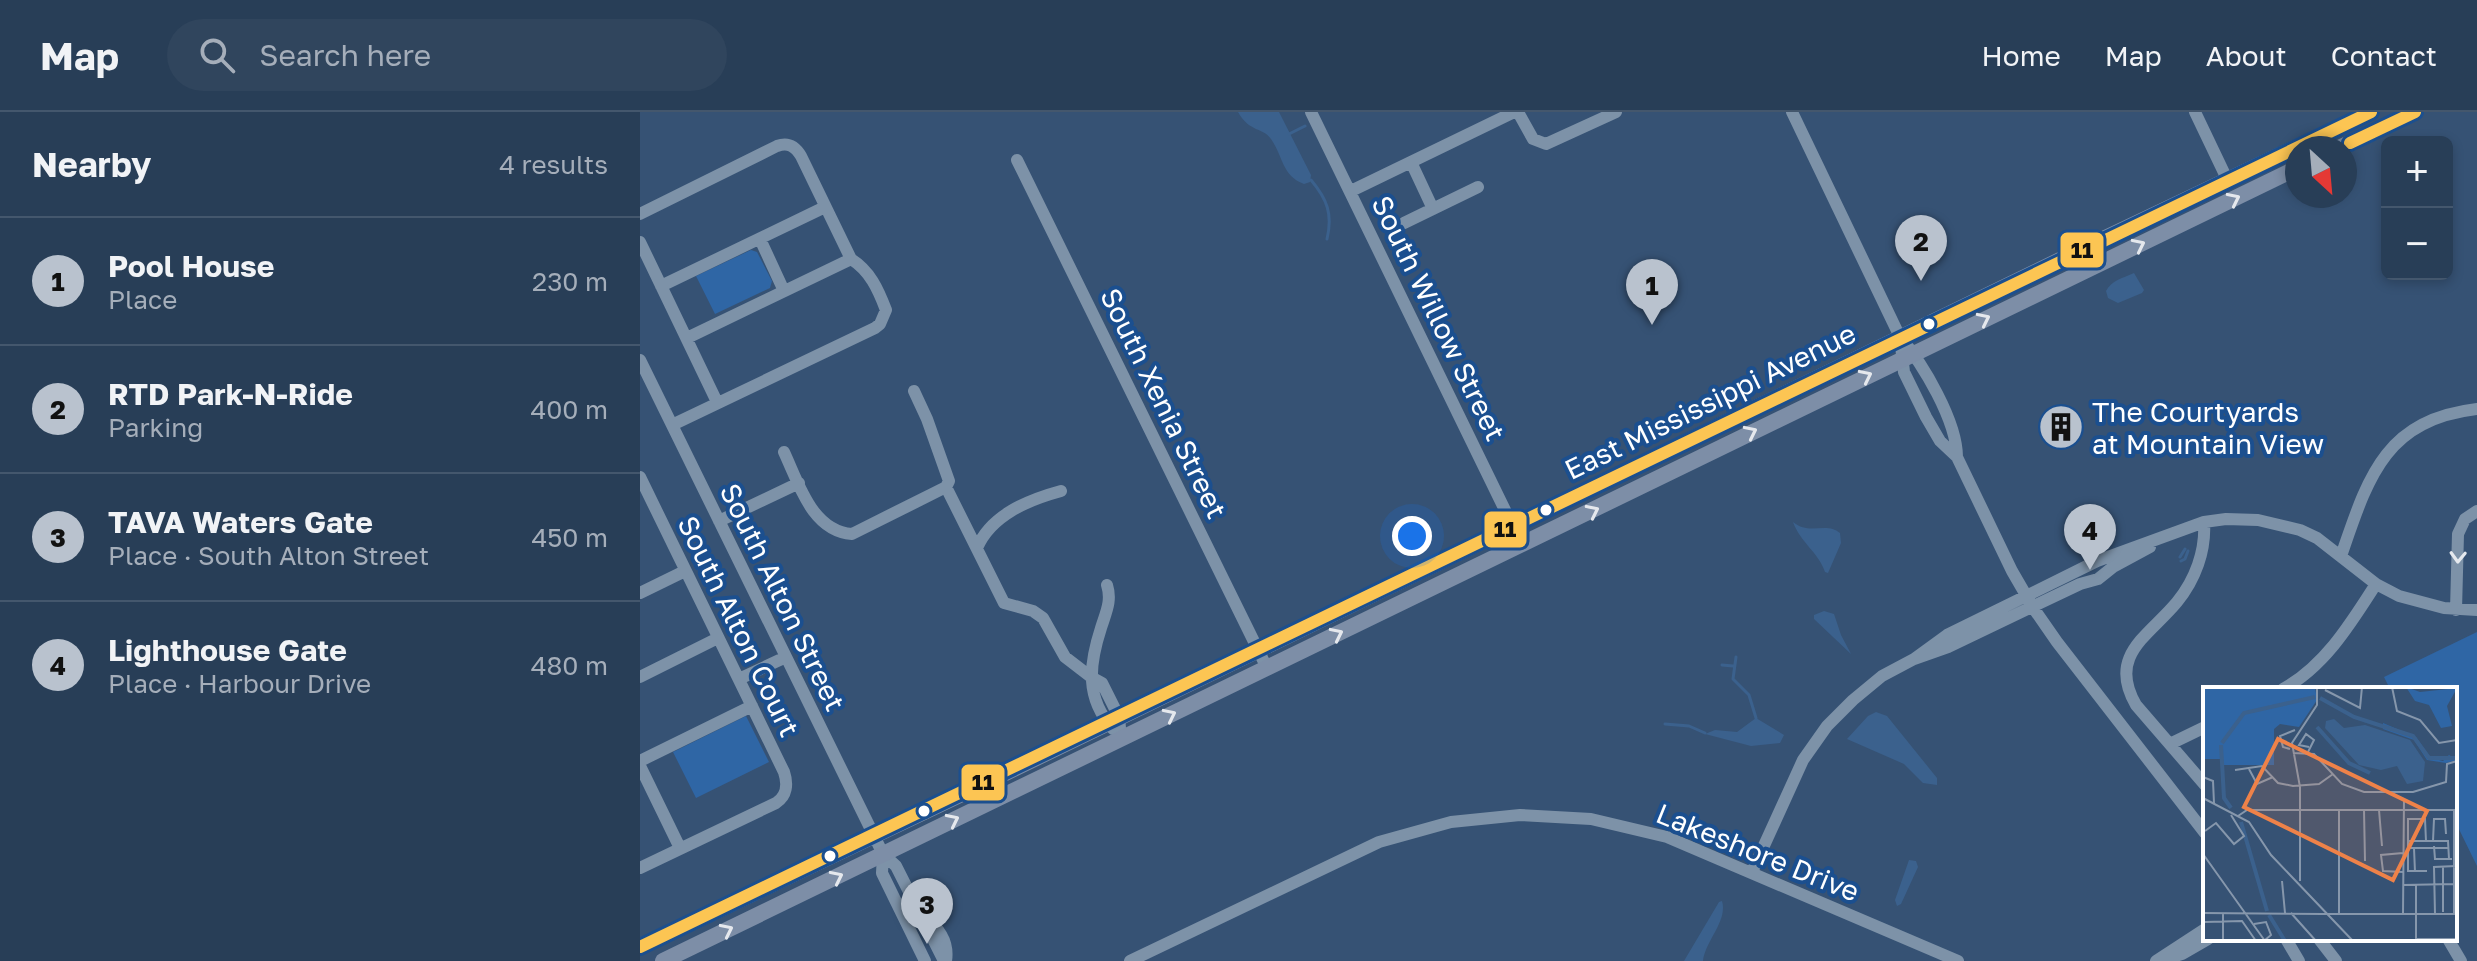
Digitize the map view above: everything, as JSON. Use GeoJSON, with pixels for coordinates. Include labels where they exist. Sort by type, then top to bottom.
{"type":"FeatureCollection","features":[{"type":"Feature","properties":{"kind":"main road","name":"East Mississippi Avenue"},"geometry":{"type":"LineString","coordinates":[[640,947],[2371,112]]}},
{"type":"Feature","properties":{"kind":"main road"},"geometry":{"type":"LineString","coordinates":[[2357,139],[2415,112]]}},
{"type":"Feature","properties":{"kind":"main road","name":"East Mississippi Avenue"},"geometry":{"type":"LineString","coordinates":[[663,961],[2285,174]]}},
{"type":"Feature","properties":{"kind":"street","name":"South Willow Street"},"geometry":{"type":"LineString","coordinates":[[1311,112],[1522,545]]}},
{"type":"Feature","properties":{"kind":"street"},"geometry":{"type":"LineString","coordinates":[[1351,191],[1516,112],[1529,134],[1539,143],[1554,143],[1616,112]]}},
{"type":"Feature","properties":{"kind":"street"},"geometry":{"type":"LineString","coordinates":[[1792,112],[1907,356],[1950,425],[1957,457]]}},
{"type":"Feature","properties":{"kind":"street"},"geometry":{"type":"LineString","coordinates":[[2195,112],[2227,179]]}},
{"type":"Feature","properties":{"kind":"street"},"geometry":{"type":"LineString","coordinates":[[640,214],[783,144],[798,150],[851,259],[865,268],[886,310],[880,324],[672,425]]}},
{"type":"Feature","properties":{"kind":"street","name":"South Xenia Street"},"geometry":{"type":"LineString","coordinates":[[1017,160],[1267,668]]}},
{"type":"Feature","properties":{"kind":"street"},"geometry":{"type":"LineString","coordinates":[[1411,162],[1433,209]]}},
{"type":"Feature","properties":{"kind":"street"},"geometry":{"type":"LineString","coordinates":[[1404,223],[1478,187]]}},
{"type":"Feature","properties":{"kind":"street"},"geometry":{"type":"LineString","coordinates":[[661,286],[825,207]]}},
{"type":"Feature","properties":{"kind":"street"},"geometry":{"type":"LineString","coordinates":[[760,239],[784,291]]}},
{"type":"Feature","properties":{"kind":"street"},"geometry":{"type":"LineString","coordinates":[[640,242],[717,402]]}},
{"type":"Feature","properties":{"kind":"street"},"geometry":{"type":"LineString","coordinates":[[687,338],[851,259]]}},
{"type":"Feature","properties":{"kind":"street"},"geometry":{"type":"LineString","coordinates":[[1907,356],[1906,376],[1930,425],[1943,445],[1957,457],[2030,601],[2057,642],[2203,830]]}},
{"type":"Feature","properties":{"kind":"street","name":"South Alton Street"},"geometry":{"type":"LineString","coordinates":[[640,360],[883,854],[894,863],[920,913],[940,931],[948,950],[945,961]]}},
{"type":"Feature","properties":{"kind":"street"},"geometry":{"type":"LineString","coordinates":[[784,452],[819,520],[840,533],[852,534],[946,487],[949,481],[914,391]]}},
{"type":"Feature","properties":{"kind":"street"},"geometry":{"type":"LineString","coordinates":[[2341,556],[2367,487],[2391,449],[2409,432],[2426,422],[2477,409]]}},
{"type":"Feature","properties":{"kind":"street","name":"South Alton Court"},"geometry":{"type":"LineString","coordinates":[[640,477],[787,779],[783,797],[680,848]]}},
{"type":"Feature","properties":{"kind":"street"},"geometry":{"type":"LineString","coordinates":[[719,521],[799,483]]}},
{"type":"Feature","properties":{"kind":"street"},"geometry":{"type":"LineString","coordinates":[[946,487],[1004,603],[1033,611],[1043,618],[1065,657],[1102,683],[1121,739]]}},
{"type":"Feature","properties":{"kind":"street"},"geometry":{"type":"LineString","coordinates":[[977,548],[982,537],[1005,515],[1040,497],[1061,491]]}},
{"type":"Feature","properties":{"kind":"street"},"geometry":{"type":"LineString","coordinates":[[640,510],[653,503]]}},
{"type":"Feature","properties":{"kind":"street"},"geometry":{"type":"LineString","coordinates":[[2456,610],[2458,534],[2465,519],[2477,511]]}},
{"type":"Feature","properties":{"kind":"street"},"geometry":{"type":"LineString","coordinates":[[1752,872],[1792,780],[1814,743],[1839,712],[1882,676],[1914,659],[1944,637],[2030,601],[2106,557],[2204,522],[2236,518],[2280,524],[2317,538],[2376,584],[2406,599],[2456,610],[2477,610]]}},
{"type":"Feature","properties":{"kind":"street"},"geometry":{"type":"LineString","coordinates":[[2203,782],[2136,705],[2129,690],[2127,668],[2135,645],[2188,586],[2202,551],[2204,522]]}},
{"type":"Feature","properties":{"kind":"street"},"geometry":{"type":"LineString","coordinates":[[640,593],[685,571]]}},
{"type":"Feature","properties":{"kind":"street"},"geometry":{"type":"LineString","coordinates":[[2287,687],[2330,649],[2376,584]]}},
{"type":"Feature","properties":{"kind":"street"},"geometry":{"type":"LineString","coordinates":[[1091,677],[1098,637],[1111,598],[1107,585]]}},
{"type":"Feature","properties":{"kind":"street"},"geometry":{"type":"LineString","coordinates":[[640,677],[718,638]]}},
{"type":"Feature","properties":{"kind":"street"},"geometry":{"type":"LineString","coordinates":[[739,679],[786,657]]}},
{"type":"Feature","properties":{"kind":"street"},"geometry":{"type":"LineString","coordinates":[[640,868],[680,848],[640,763],[752,706]]}},
{"type":"Feature","properties":{"kind":"street"},"geometry":{"type":"LineString","coordinates":[[2172,743],[2203,728]]}},
{"type":"Feature","properties":{"kind":"street","name":"Lakeshore Drive"},"geometry":{"type":"LineString","coordinates":[[1130,961],[1367,847],[1430,826],[1509,815],[1554,815],[1616,823],[1667,837],[1958,961]]}},
{"type":"Feature","properties":{"kind":"street","name":"South Alton Street"},"geometry":{"type":"LineString","coordinates":[[883,854],[881,870],[925,961]]}},
{"type":"Feature","properties":{"kind":"street","name":"South Alton Street"},"geometry":{"type":"LineString","coordinates":[[905,920],[907,940],[916,961]]}},
{"type":"Feature","properties":{"kind":"street"},"geometry":{"type":"LineString","coordinates":[[2157,961],[2203,930]]}},
{"type":"Feature","properties":{"kind":"street"},"geometry":{"type":"LineString","coordinates":[[2157,961],[2177,956],[2204,941]]}},
{"type":"Feature","properties":{"kind":"street"},"geometry":{"type":"LineString","coordinates":[[2287,941],[2299,961]]}},
{"type":"Feature","properties":{"kind":"street"},"geometry":{"type":"LineString","coordinates":[[2321,941],[2336,961]]}},
{"type":"Feature","properties":{"kind":"street"},"geometry":{"type":"LineString","coordinates":[[2449,941],[2461,961]]}},
{"type":"Feature","properties":{"kind":"shaded area"},"geometry":{"type":"Polygon","coordinates":[[[1238,112],[1279,112],[1311,175],[1310,182],[1304,184],[1291,176],[1271,139],[1247,123],[1238,112]]]}},
{"type":"Feature","properties":{"kind":"shaded area"},"geometry":{"type":"Polygon","coordinates":[[[751,250],[757,252],[772,281],[770,288],[715,314],[696,276],[751,250]]]}},
{"type":"Feature","properties":{"kind":"shaded area"},"geometry":{"type":"Polygon","coordinates":[[[2134,273],[2144,290],[2142,293],[2118,303],[2108,298],[2106,291],[2111,284],[2134,273]]]}},
{"type":"Feature","properties":{"kind":"shaded area"},"geometry":{"type":"Polygon","coordinates":[[[1793,522],[1806,528],[1829,528],[1840,533],[1841,543],[1828,573],[1800,536],[1793,522]]]}},
{"type":"Feature","properties":{"kind":"shaded area"},"geometry":{"type":"Polygon","coordinates":[[[1824,611],[1834,614],[1851,654],[1814,619],[1814,615],[1824,611]]]}},
{"type":"Feature","properties":{"kind":"shaded area"},"geometry":{"type":"Polygon","coordinates":[[[2477,632],[2477,866],[2457,825],[2457,687],[2389,687],[2384,677],[2477,632]]]}},
{"type":"Feature","properties":{"kind":"shaded area"},"geometry":{"type":"Polygon","coordinates":[[[1876,712],[1887,716],[1937,778],[1937,785],[1923,783],[1904,764],[1847,739],[1868,716],[1876,712]]]}},
{"type":"Feature","properties":{"kind":"shaded area"},"geometry":{"type":"Polygon","coordinates":[[[746,716],[769,762],[696,798],[673,752],[746,716]]]}},
{"type":"Feature","properties":{"kind":"shaded area"},"geometry":{"type":"Polygon","coordinates":[[[1756,718],[1784,735],[1780,743],[1751,746],[1705,734],[1715,730],[1737,732],[1756,718]]]}},
{"type":"Feature","properties":{"kind":"shaded area"},"geometry":{"type":"Polygon","coordinates":[[[1909,860],[1916,861],[1918,867],[1901,904],[1897,906],[1895,900],[1909,860]]]}},
{"type":"Feature","properties":{"kind":"shaded area"},"geometry":{"type":"Polygon","coordinates":[[[1722,901],[1722,916],[1703,961],[1684,961],[1719,902],[1722,901]]]}},
{"type":"Feature","properties":{"kind":"waterway"},"geometry":{"type":"LineString","coordinates":[[1289,134],[1305,126]]}},
{"type":"Feature","properties":{"kind":"waterway"},"geometry":{"type":"LineString","coordinates":[[1311,180],[1327,207],[1327,239]]}},
{"type":"Feature","properties":{"kind":"waterway"},"geometry":{"type":"LineString","coordinates":[[2180,557],[2185,549]]}},
{"type":"Feature","properties":{"kind":"waterway"},"geometry":{"type":"LineString","coordinates":[[2181,561],[2188,551]]}},
{"type":"Feature","properties":{"kind":"waterway"},"geometry":{"type":"LineString","coordinates":[[1736,657],[1733,679],[1749,695],[1756,718]]}},
{"type":"Feature","properties":{"kind":"waterway"},"geometry":{"type":"LineString","coordinates":[[1722,665],[1733,666]]}},
{"type":"Feature","properties":{"kind":"waterway"},"geometry":{"type":"LineString","coordinates":[[1665,724],[1689,726],[1705,733]]}},
{"type":"Feature","properties":{"kind":"transit line","name":"11"},"geometry":{"type":"LineString","coordinates":[[640,947],[2371,112]]}},
{"type":"Feature","properties":{"kind":"transit line","name":"11"},"geometry":{"type":"LineString","coordinates":[[2357,140],[2415,112]]}},
{"type":"Feature","properties":{"kind":"place","name":"RTD Park-N-Ride"},"geometry":{"type":"Point","coordinates":[1921,281]}},
{"type":"Feature","properties":{"kind":"place","name":"Pool House"},"geometry":{"type":"Point","coordinates":[1652,325]}},
{"type":"Feature","properties":{"kind":"place","name":"The Courtyards at Mountain View"},"geometry":{"type":"Point","coordinates":[2061,427]}},
{"type":"Feature","properties":{"kind":"place","name":"Lighthouse Gate"},"geometry":{"type":"Point","coordinates":[2090,570]}},
{"type":"Feature","properties":{"kind":"place","name":"TAVA Waters Gate"},"geometry":{"type":"Point","coordinates":[927,944]}}]}
